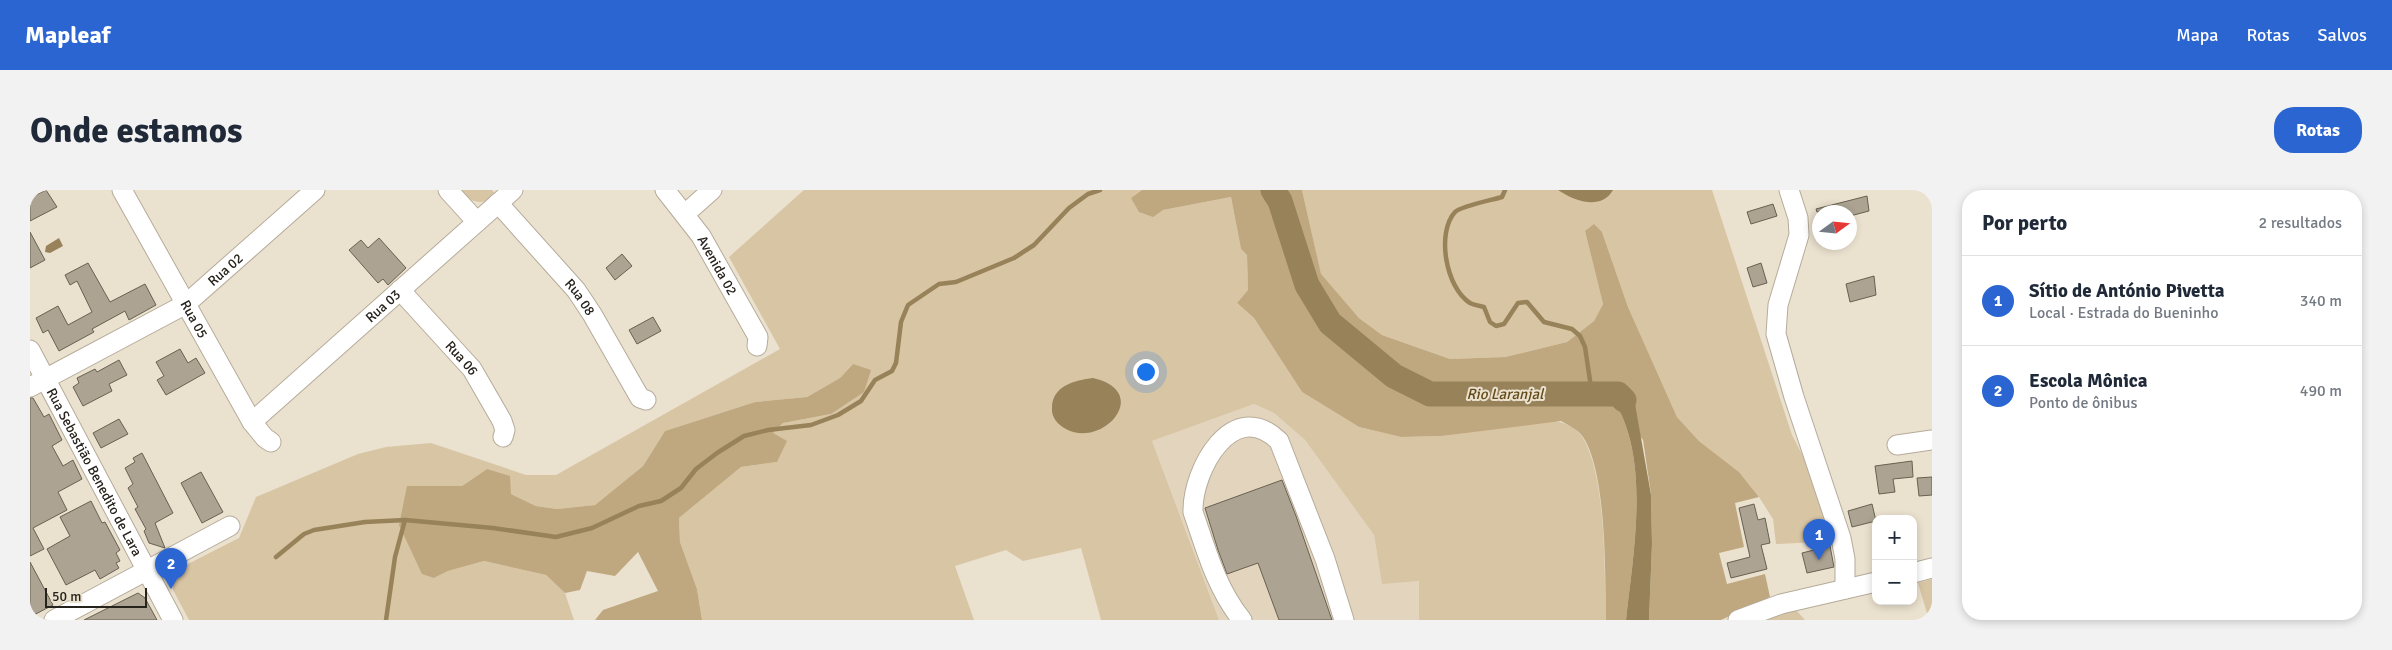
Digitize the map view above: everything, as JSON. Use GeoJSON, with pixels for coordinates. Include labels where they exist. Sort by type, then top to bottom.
{"type":"FeatureCollection","features":[{"type":"Feature","properties":{"kind":"street","name":"Rua 05"},"geometry":{"type":"LineString","coordinates":[[122,190],[252,422],[265,438],[271,442]]}},
{"type":"Feature","properties":{"kind":"street","name":"Rua 02"},"geometry":{"type":"LineString","coordinates":[[38,383],[186,304],[315,190]]}},
{"type":"Feature","properties":{"kind":"street"},"geometry":{"type":"LineString","coordinates":[[448,190],[477,222]]}},
{"type":"Feature","properties":{"kind":"street","name":"Rua 03"},"geometry":{"type":"LineString","coordinates":[[252,422],[513,190]]}},
{"type":"Feature","properties":{"kind":"street","name":"Avenida 02"},"geometry":{"type":"LineString","coordinates":[[665,190],[701,236],[758,337],[756,346]]}},
{"type":"Feature","properties":{"kind":"street"},"geometry":{"type":"LineString","coordinates":[[685,214],[712,190]]}},
{"type":"Feature","properties":{"kind":"street"},"geometry":{"type":"LineString","coordinates":[[1789,190],[1798,218],[1799,235],[1778,305],[1776,334],[1791,388],[1841,538],[1845,559],[1845,589]]}},
{"type":"Feature","properties":{"kind":"street","name":"Rua 08"},"geometry":{"type":"LineString","coordinates":[[498,203],[576,290],[640,398],[646,400]]}},
{"type":"Feature","properties":{"kind":"street","name":"Rua 06"},"geometry":{"type":"LineString","coordinates":[[400,290],[472,369],[502,421],[505,430],[503,438]]}},
{"type":"Feature","properties":{"kind":"street","name":"Rua Sebastião Benedito de Lara"},"geometry":{"type":"LineString","coordinates":[[30,350],[38,383],[147,571],[173,620]]}},
{"type":"Feature","properties":{"kind":"street"},"geometry":{"type":"LineString","coordinates":[[1242,620],[1225,596],[1216,577],[1193,512],[1193,502],[1195,488],[1201,471],[1219,440],[1227,434],[1252,427],[1272,434],[1279,441],[1325,559],[1344,620]]}},
{"type":"Feature","properties":{"kind":"street"},"geometry":{"type":"LineString","coordinates":[[1897,445],[1932,440]]}},
{"type":"Feature","properties":{"kind":"street"},"geometry":{"type":"LineString","coordinates":[[54,620],[230,526]]}},
{"type":"Feature","properties":{"kind":"street"},"geometry":{"type":"LineString","coordinates":[[1917,571],[1932,568]]}},
{"type":"Feature","properties":{"kind":"street"},"geometry":{"type":"LineString","coordinates":[[1738,620],[1781,604],[1872,583]]}},
{"type":"Feature","properties":{"kind":"shaded area"},"geometry":{"type":"Polygon","coordinates":[[[463,190],[492,190],[496,195],[487,201],[478,202],[465,196],[461,192],[463,190]]]}},
{"type":"Feature","properties":{"kind":"shaded area"},"geometry":{"type":"Polygon","coordinates":[[[804,190],[1142,190],[1131,198],[1163,210],[1231,197],[1241,249],[1247,255],[1248,290],[1237,303],[1254,318],[1302,392],[1359,427],[1401,437],[1442,436],[1551,421],[1569,425],[1580,434],[1591,456],[1600,501],[1603,526],[1606,620],[1419,620],[1419,581],[1382,584],[1374,535],[1305,440],[1274,413],[1254,404],[1152,441],[1219,620],[1101,620],[1081,548],[1023,561],[1006,550],[955,566],[974,620],[702,620],[697,589],[680,542],[679,518],[741,467],[777,462],[773,433],[783,423],[831,414],[853,364],[840,378],[807,397],[755,402],[665,431],[643,466],[595,505],[557,509],[536,506],[511,494],[487,469],[462,486],[407,486],[434,578],[448,571],[484,561],[546,575],[565,593],[574,620],[189,620],[173,590],[172,577],[180,568],[239,538],[256,497],[358,454],[386,447],[431,443],[526,475],[556,475],[780,349],[729,257],[804,190]]]}},
{"type":"Feature","properties":{"kind":"shaded area"},"geometry":{"type":"Polygon","coordinates":[[[1142,190],[1302,190],[1321,274],[1359,318],[1382,335],[1450,359],[1505,357],[1567,342],[1594,321],[1603,304],[1585,231],[1594,224],[1602,232],[1628,307],[1677,417],[1699,441],[1739,472],[1759,497],[1735,503],[1744,547],[1719,553],[1727,584],[1765,574],[1770,597],[1721,620],[1649,620],[1652,544],[1651,494],[1643,440],[1614,401],[1625,425],[1632,451],[1636,479],[1635,537],[1626,620],[1606,620],[1605,552],[1601,499],[1591,453],[1579,432],[1561,421],[1442,436],[1401,437],[1359,427],[1302,392],[1254,318],[1237,303],[1248,290],[1247,255],[1241,249],[1231,197],[1163,210],[1153,217],[1139,212],[1131,198],[1142,190]]]}},
{"type":"Feature","properties":{"kind":"shaded area"},"geometry":{"type":"Polygon","coordinates":[[[1302,190],[1712,190],[1792,435],[1805,460],[1836,541],[1776,544],[1773,519],[1759,497],[1739,472],[1699,441],[1677,417],[1628,307],[1602,232],[1585,231],[1603,304],[1594,321],[1567,342],[1505,357],[1450,359],[1382,335],[1359,318],[1321,275],[1302,190]]]}},
{"type":"Feature","properties":{"kind":"shaded area"},"geometry":{"type":"Polygon","coordinates":[[[1558,190],[1613,190],[1602,200],[1587,202],[1572,198],[1558,190]]]}},
{"type":"Feature","properties":{"kind":"shaded area"},"geometry":{"type":"Polygon","coordinates":[[[59,238],[63,246],[50,253],[45,252],[46,246],[59,238]]]}},
{"type":"Feature","properties":{"kind":"shaded area"},"geometry":{"type":"Polygon","coordinates":[[[853,364],[871,370],[864,392],[831,414],[783,423],[773,433],[787,441],[777,462],[741,467],[679,518],[680,542],[697,589],[702,620],[595,620],[603,610],[658,591],[638,552],[615,576],[587,571],[580,590],[565,593],[546,575],[484,561],[448,571],[434,578],[422,574],[399,525],[407,486],[462,486],[487,469],[510,476],[511,494],[536,506],[557,509],[595,505],[643,466],[665,431],[755,402],[807,397],[840,378],[853,364]]]}},
{"type":"Feature","properties":{"kind":"shaded area"},"geometry":{"type":"Polygon","coordinates":[[[1093,378],[1111,385],[1119,395],[1121,406],[1116,416],[1107,425],[1094,431],[1080,433],[1066,429],[1058,423],[1053,415],[1053,400],[1056,394],[1060,389],[1072,383],[1093,378]]]}},
{"type":"Feature","properties":{"kind":"shaded area"},"geometry":{"type":"Polygon","coordinates":[[[1616,385],[1626,389],[1634,398],[1651,495],[1652,544],[1649,620],[1626,620],[1635,537],[1636,479],[1632,451],[1625,425],[1614,401],[1592,394],[1605,387],[1616,385]]]}},
{"type":"Feature","properties":{"kind":"shaded area"},"geometry":{"type":"Polygon","coordinates":[[[1254,404],[1274,413],[1305,440],[1374,535],[1382,583],[1420,581],[1419,620],[1219,620],[1152,441],[1254,404]]]}},
{"type":"Feature","properties":{"kind":"shaded area"},"geometry":{"type":"Polygon","coordinates":[[[1932,579],[1932,620],[1929,620],[1918,583],[1932,579]]]}},
{"type":"Feature","properties":{"kind":"shaded area"},"geometry":{"type":"Polygon","coordinates":[[[1795,609],[1805,620],[1760,620],[1795,609]]]}},
{"type":"Feature","properties":{"kind":"building"},"geometry":{"type":"Polygon","coordinates":[[[46,190],[57,207],[30,221],[30,198],[46,190]]]}},
{"type":"Feature","properties":{"kind":"building"},"geometry":{"type":"Polygon","coordinates":[[[1867,196],[1869,211],[1857,214],[1857,205],[1832,205],[1867,196]]]}},
{"type":"Feature","properties":{"kind":"building"},"geometry":{"type":"Polygon","coordinates":[[[1773,204],[1777,216],[1751,224],[1747,212],[1773,204]]]}},
{"type":"Feature","properties":{"kind":"building"},"geometry":{"type":"Polygon","coordinates":[[[30,232],[45,260],[30,268],[30,232]]]}},
{"type":"Feature","properties":{"kind":"building"},"geometry":{"type":"Polygon","coordinates":[[[379,238],[406,268],[388,285],[383,279],[378,283],[349,250],[361,240],[368,248],[379,238]]]}},
{"type":"Feature","properties":{"kind":"building"},"geometry":{"type":"Polygon","coordinates":[[[622,254],[632,266],[615,280],[606,268],[622,254]]]}},
{"type":"Feature","properties":{"kind":"building"},"geometry":{"type":"Polygon","coordinates":[[[88,263],[110,302],[145,284],[156,305],[129,320],[125,311],[92,329],[94,332],[59,351],[48,330],[43,333],[36,318],[58,306],[68,325],[92,312],[77,281],[70,285],[65,275],[88,263]]]}},
{"type":"Feature","properties":{"kind":"building"},"geometry":{"type":"Polygon","coordinates":[[[1761,263],[1767,283],[1753,287],[1747,268],[1761,263]]]}},
{"type":"Feature","properties":{"kind":"building"},"geometry":{"type":"Polygon","coordinates":[[[1874,276],[1876,295],[1850,302],[1846,284],[1874,276]]]}},
{"type":"Feature","properties":{"kind":"building"},"geometry":{"type":"Polygon","coordinates":[[[653,317],[661,331],[637,344],[629,330],[653,317]]]}},
{"type":"Feature","properties":{"kind":"building"},"geometry":{"type":"Polygon","coordinates":[[[180,349],[188,363],[196,358],[205,373],[166,395],[157,380],[164,376],[156,362],[180,349]]]}},
{"type":"Feature","properties":{"kind":"building"},"geometry":{"type":"Polygon","coordinates":[[[119,360],[127,375],[109,384],[112,391],[83,406],[73,387],[79,383],[77,378],[95,369],[97,372],[119,360]]]}},
{"type":"Feature","properties":{"kind":"building"},"geometry":{"type":"Polygon","coordinates":[[[30,398],[33,398],[44,417],[49,414],[62,440],[52,446],[63,466],[73,460],[82,479],[58,492],[67,510],[33,528],[44,549],[30,556],[30,398]]]}},
{"type":"Feature","properties":{"kind":"building"},"geometry":{"type":"Polygon","coordinates":[[[119,419],[128,434],[101,448],[93,433],[119,419]]]}},
{"type":"Feature","properties":{"kind":"building"},"geometry":{"type":"Polygon","coordinates":[[[142,453],[173,513],[155,523],[165,548],[149,543],[144,531],[146,529],[135,509],[138,507],[128,488],[133,484],[125,468],[135,462],[133,458],[142,453]]]}},
{"type":"Feature","properties":{"kind":"building"},"geometry":{"type":"Polygon","coordinates":[[[1912,461],[1913,477],[1893,479],[1895,492],[1879,494],[1875,466],[1912,461]]]}},
{"type":"Feature","properties":{"kind":"building"},"geometry":{"type":"Polygon","coordinates":[[[201,472],[223,512],[202,523],[181,483],[201,472]]]}},
{"type":"Feature","properties":{"kind":"building"},"geometry":{"type":"Polygon","coordinates":[[[1932,477],[1932,495],[1919,496],[1917,478],[1932,477]]]}},
{"type":"Feature","properties":{"kind":"building"},"geometry":{"type":"Polygon","coordinates":[[[1282,480],[1332,620],[1279,620],[1258,563],[1227,574],[1218,550],[1205,508],[1282,480]]]}},
{"type":"Feature","properties":{"kind":"building"},"geometry":{"type":"Polygon","coordinates":[[[91,501],[102,523],[105,522],[120,550],[116,553],[120,561],[116,563],[119,568],[100,579],[95,570],[66,585],[47,549],[70,536],[60,517],[91,501]]]}},
{"type":"Feature","properties":{"kind":"building"},"geometry":{"type":"Polygon","coordinates":[[[1754,504],[1758,520],[1765,518],[1770,543],[1761,545],[1767,569],[1731,578],[1727,563],[1750,557],[1739,508],[1754,504]]]}},
{"type":"Feature","properties":{"kind":"building"},"geometry":{"type":"Polygon","coordinates":[[[1872,504],[1875,515],[1872,515],[1872,522],[1852,527],[1848,511],[1872,504]]]}},
{"type":"Feature","properties":{"kind":"building"},"geometry":{"type":"Polygon","coordinates":[[[1830,546],[1834,567],[1807,573],[1802,553],[1830,546]]]}},
{"type":"Feature","properties":{"kind":"building"},"geometry":{"type":"Polygon","coordinates":[[[30,562],[53,605],[30,617],[30,562]]]}},
{"type":"Feature","properties":{"kind":"building"},"geometry":{"type":"Polygon","coordinates":[[[138,593],[145,598],[157,620],[84,620],[138,593]]]}},
{"type":"Feature","properties":{"kind":"waterway"},"geometry":{"type":"LineString","coordinates":[[276,557],[304,534],[314,530],[365,522],[405,520],[493,528],[556,537],[592,528],[639,506],[661,501],[681,488],[696,469],[744,436],[768,430],[811,425],[838,415],[861,401],[875,380],[892,371],[896,363],[901,322],[908,305],[939,284],[956,282],[1014,258],[1034,245],[1069,208],[1088,194],[1100,190]]}},
{"type":"Feature","properties":{"kind":"waterway","name":"Rio Laranjal"},"geometry":{"type":"LineString","coordinates":[[1273,190],[1280,201],[1307,285],[1330,323],[1394,376],[1430,394],[1618,394],[1624,400]]}},
{"type":"Feature","properties":{"kind":"waterway"},"geometry":{"type":"LineString","coordinates":[[1505,190],[1502,197],[1458,210],[1449,221],[1446,233],[1446,260],[1455,285],[1462,296],[1470,303],[1484,307],[1490,322],[1496,326],[1504,324],[1518,303],[1527,302],[1544,322],[1572,329],[1580,336],[1585,347],[1592,394]]}},
{"type":"Feature","properties":{"kind":"waterway"},"geometry":{"type":"LineString","coordinates":[[386,620],[395,557],[405,520]]}},
{"type":"Feature","properties":{"kind":"place","name":"Sítio de António Pivetta"},"geometry":{"type":"Point","coordinates":[1819,560]}},
{"type":"Feature","properties":{"kind":"place","name":"Escola Mônica"},"geometry":{"type":"Point","coordinates":[171,589]}}]}
